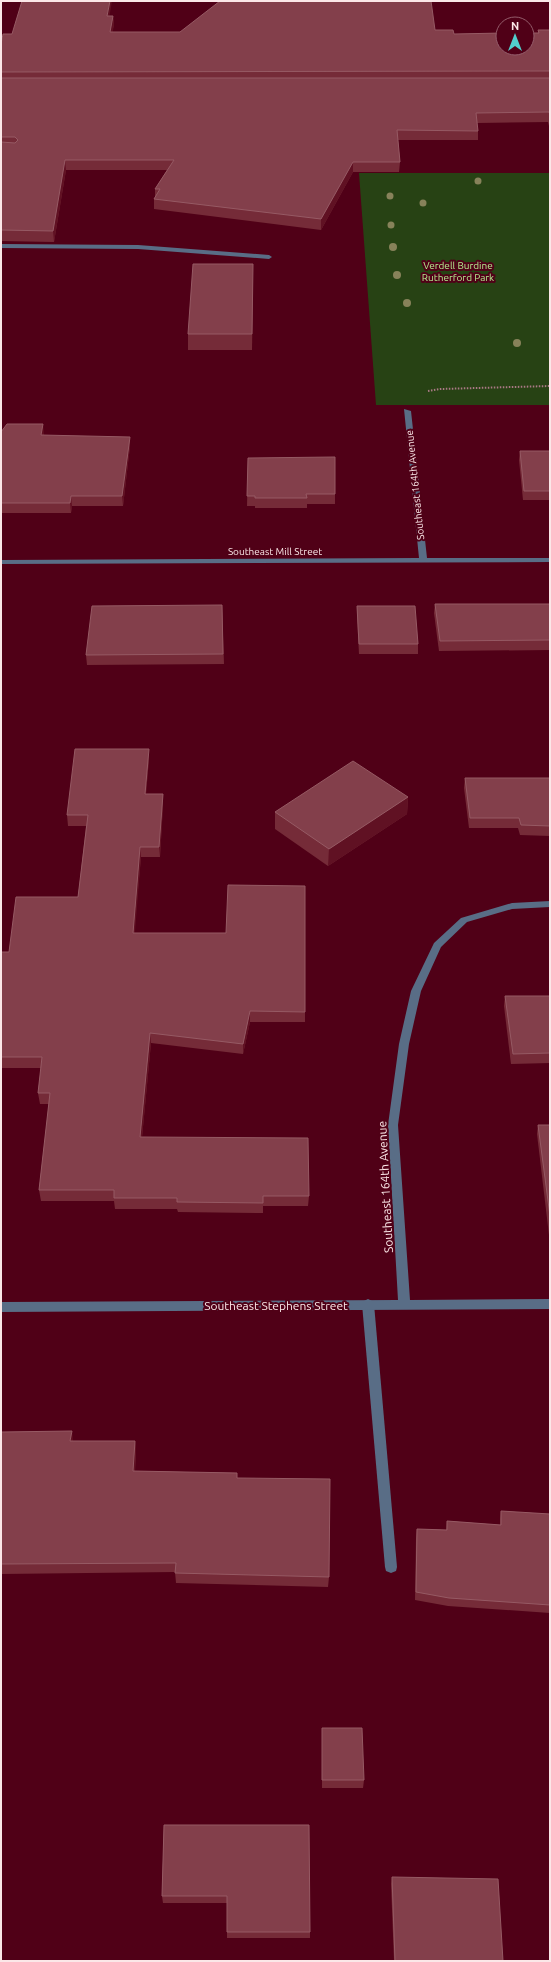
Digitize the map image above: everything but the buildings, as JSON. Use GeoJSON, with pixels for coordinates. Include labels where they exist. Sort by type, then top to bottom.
{"type":"FeatureCollection","features":[{"type":"Feature","properties":{"kind":"street"},"geometry":{"type":"LineString","coordinates":[[1,246],[138,247],[269,257]]}},
{"type":"Feature","properties":{"kind":"street","name":"Southeast 164th Avenue"},"geometry":{"type":"LineString","coordinates":[[407,411],[423,560]]}},
{"type":"Feature","properties":{"kind":"street","name":"Southeast Mill Street"},"geometry":{"type":"LineString","coordinates":[[1,562],[550,560]]}},
{"type":"Feature","properties":{"kind":"street","name":"Southeast 164th Avenue"},"geometry":{"type":"LineString","coordinates":[[404,1303],[393,1125],[404,1044],[416,992],[437,945],[464,920],[512,906],[550,904]]}},
{"type":"Feature","properties":{"kind":"street","name":"Southeast Stephens Street"},"geometry":{"type":"LineString","coordinates":[[1,1307],[404,1303],[550,1304]]}},
{"type":"Feature","properties":{"kind":"street"},"geometry":{"type":"LineString","coordinates":[[368,1304],[391,1567]]}},
{"type":"Feature","properties":{"kind":"path"},"geometry":{"type":"LineString","coordinates":[[407,411],[409,400],[420,392],[440,388],[550,386]]}},
{"type":"Feature","properties":{"kind":"green space","name":"Verdell Burdine Rutherford Park"},"geometry":{"type":"Polygon","coordinates":[[[359,173],[550,173],[550,405],[376,405],[359,173]]]}}]}
